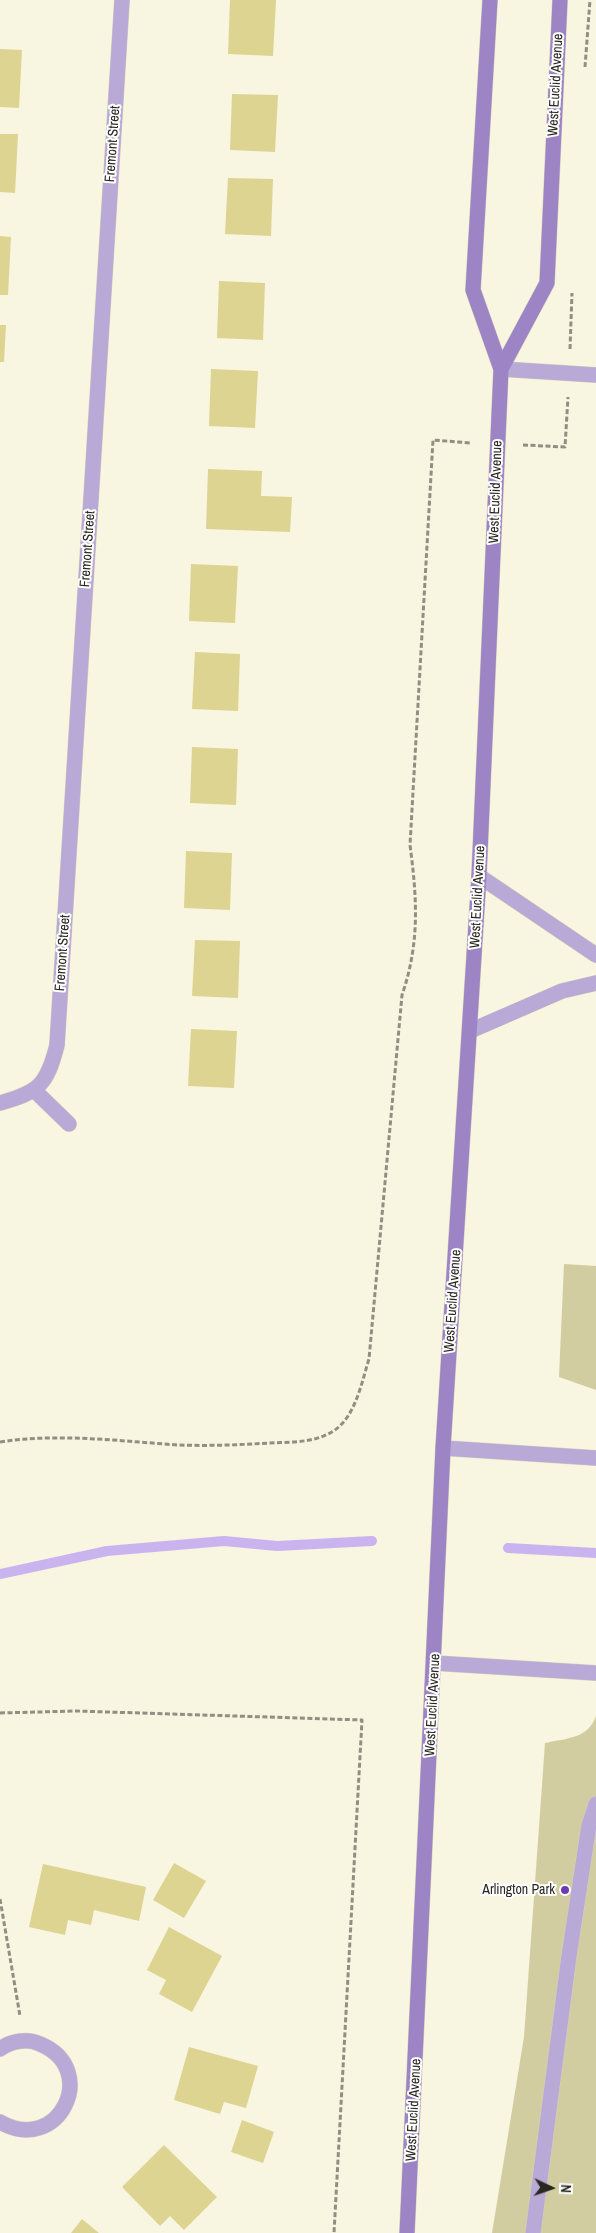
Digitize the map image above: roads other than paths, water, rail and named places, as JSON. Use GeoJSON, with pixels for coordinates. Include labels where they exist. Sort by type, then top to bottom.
{"type":"FeatureCollection","features":[{"type":"Feature","properties":{"kind":"main road","name":"West Euclid Avenue"},"geometry":{"type":"LineString","coordinates":[[407,2233],[443,1448],[479,876],[501,369],[473,290],[490,0]]}},
{"type":"Feature","properties":{"kind":"main road","name":"West Euclid Avenue"},"geometry":{"type":"LineString","coordinates":[[501,369],[547,283],[560,0]]}},
{"type":"Feature","properties":{"kind":"street","name":"Fremont Street"},"geometry":{"type":"LineString","coordinates":[[35,1091],[51,1071],[57,1045],[122,0]]}},
{"type":"Feature","properties":{"kind":"street"},"geometry":{"type":"LineString","coordinates":[[501,369],[596,375]]}},
{"type":"Feature","properties":{"kind":"street"},"geometry":{"type":"LineString","coordinates":[[479,876],[596,955]]}},
{"type":"Feature","properties":{"kind":"street"},"geometry":{"type":"LineString","coordinates":[[470,1031],[562,991],[596,983]]}},
{"type":"Feature","properties":{"kind":"street"},"geometry":{"type":"LineString","coordinates":[[0,1103],[35,1091],[70,1124]]}},
{"type":"Feature","properties":{"kind":"street"},"geometry":{"type":"LineString","coordinates":[[443,1448],[596,1458]]}},
{"type":"Feature","properties":{"kind":"street"},"geometry":{"type":"LineString","coordinates":[[434,1663],[596,1673]]}},
{"type":"Feature","properties":{"kind":"street"},"geometry":{"type":"LineString","coordinates":[[534,2233],[569,1956],[589,1825],[596,1804]]}},
{"type":"Feature","properties":{"kind":"street"},"geometry":{"type":"LineString","coordinates":[[0,2049],[6,2045],[24,2041],[36,2042],[50,2048],[61,2058],[68,2071],[71,2085],[68,2099],[62,2112],[52,2122],[39,2129],[24,2131],[10,2128],[0,2122]]}},
{"type":"Feature","properties":{"kind":"waterway"},"geometry":{"type":"LineString","coordinates":[[0,1574],[107,1551],[224,1541],[277,1546],[372,1541]]}},
{"type":"Feature","properties":{"kind":"waterway"},"geometry":{"type":"LineString","coordinates":[[508,1548],[596,1553]]}},
{"type":"Feature","properties":{"kind":"place","name":"Arlington Park"},"geometry":{"type":"Point","coordinates":[565,1890]}}]}
